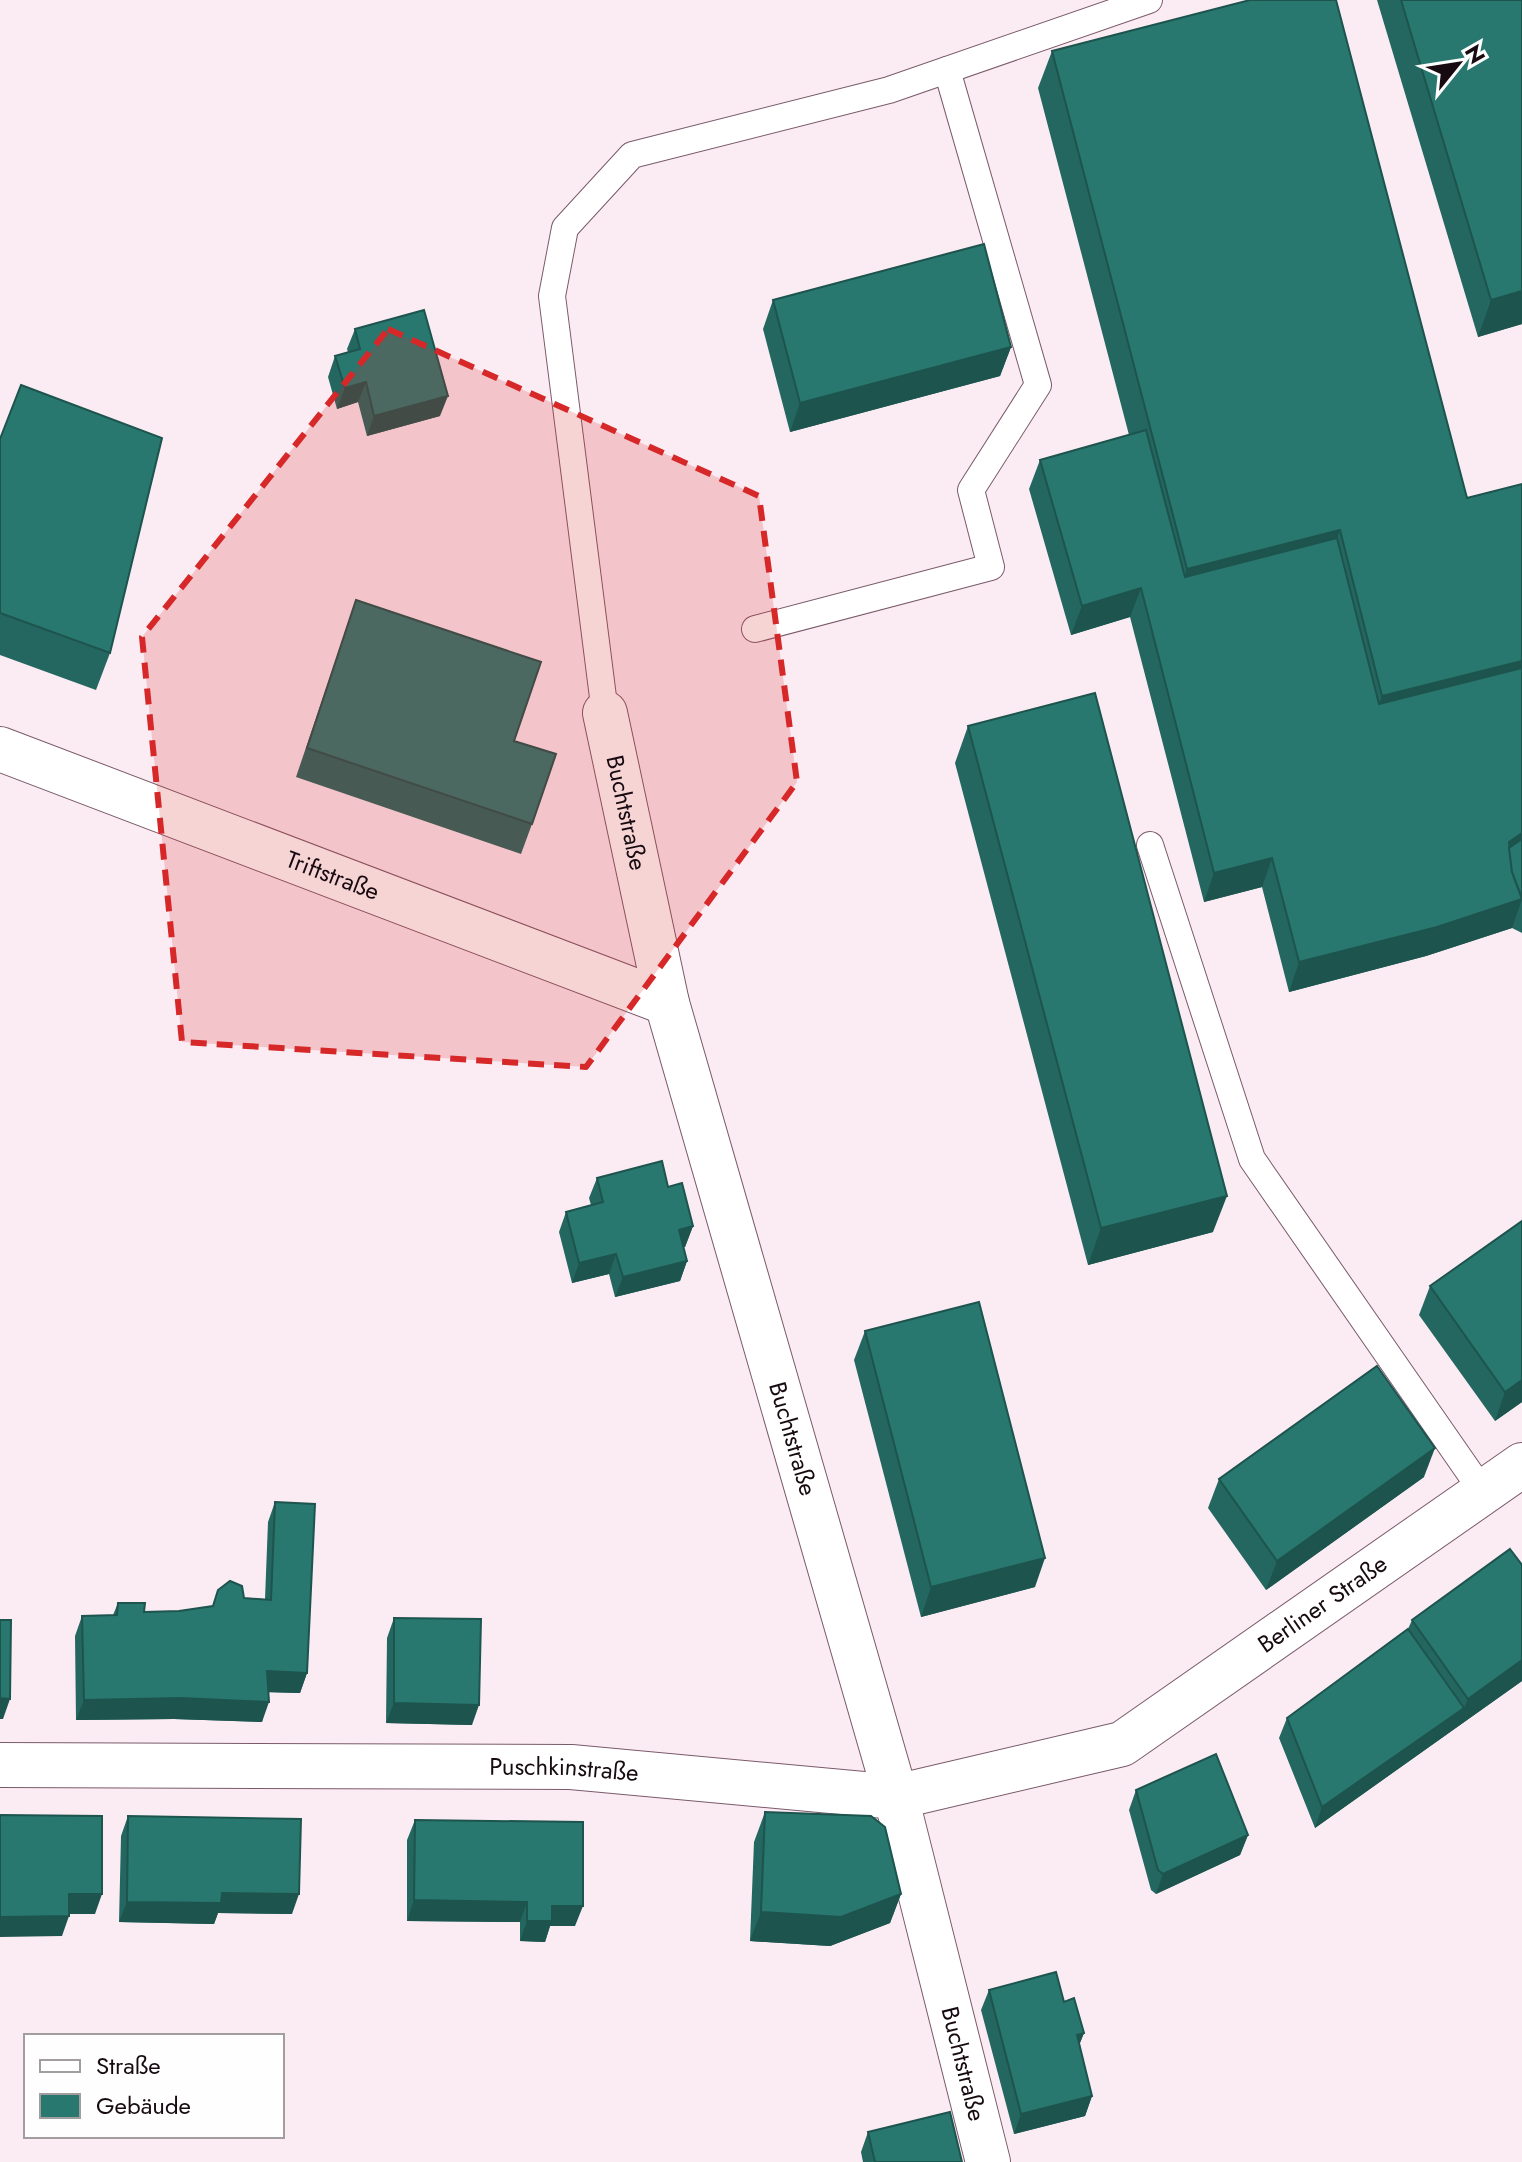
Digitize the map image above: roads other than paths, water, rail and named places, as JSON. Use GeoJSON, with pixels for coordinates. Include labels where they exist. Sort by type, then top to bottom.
{"type":"FeatureCollection","features":[{"type":"Feature","properties":{"kind":"street","name":"Buchtstraße"},"geometry":{"type":"LineString","coordinates":[[605,713],[667,1003],[896,1797],[988,2162]]}},
{"type":"Feature","properties":{"kind":"street","name":"Triftstraße"},"geometry":{"type":"LineString","coordinates":[[0,749],[667,1003]]}},
{"type":"Feature","properties":{"kind":"street","name":"Berliner Straße"},"geometry":{"type":"LineString","coordinates":[[1122,1744],[1522,1465]]}},
{"type":"Feature","properties":{"kind":"street","name":"Puschkinstraße"},"geometry":{"type":"LineString","coordinates":[[0,1765],[571,1767],[896,1797],[1122,1744]]}},
{"type":"Feature","properties":{"kind":"lane"},"geometry":{"type":"LineString","coordinates":[[605,713],[552,296],[565,228],[632,155],[889,90],[1149,0]]}},
{"type":"Feature","properties":{"kind":"lane"},"geometry":{"type":"LineString","coordinates":[[755,629],[991,567],[971,490],[1038,385],[947,70]]}},
{"type":"Feature","properties":{"kind":"lane"},"geometry":{"type":"LineString","coordinates":[[1150,845],[1252,1159],[1483,1492]]}}]}
